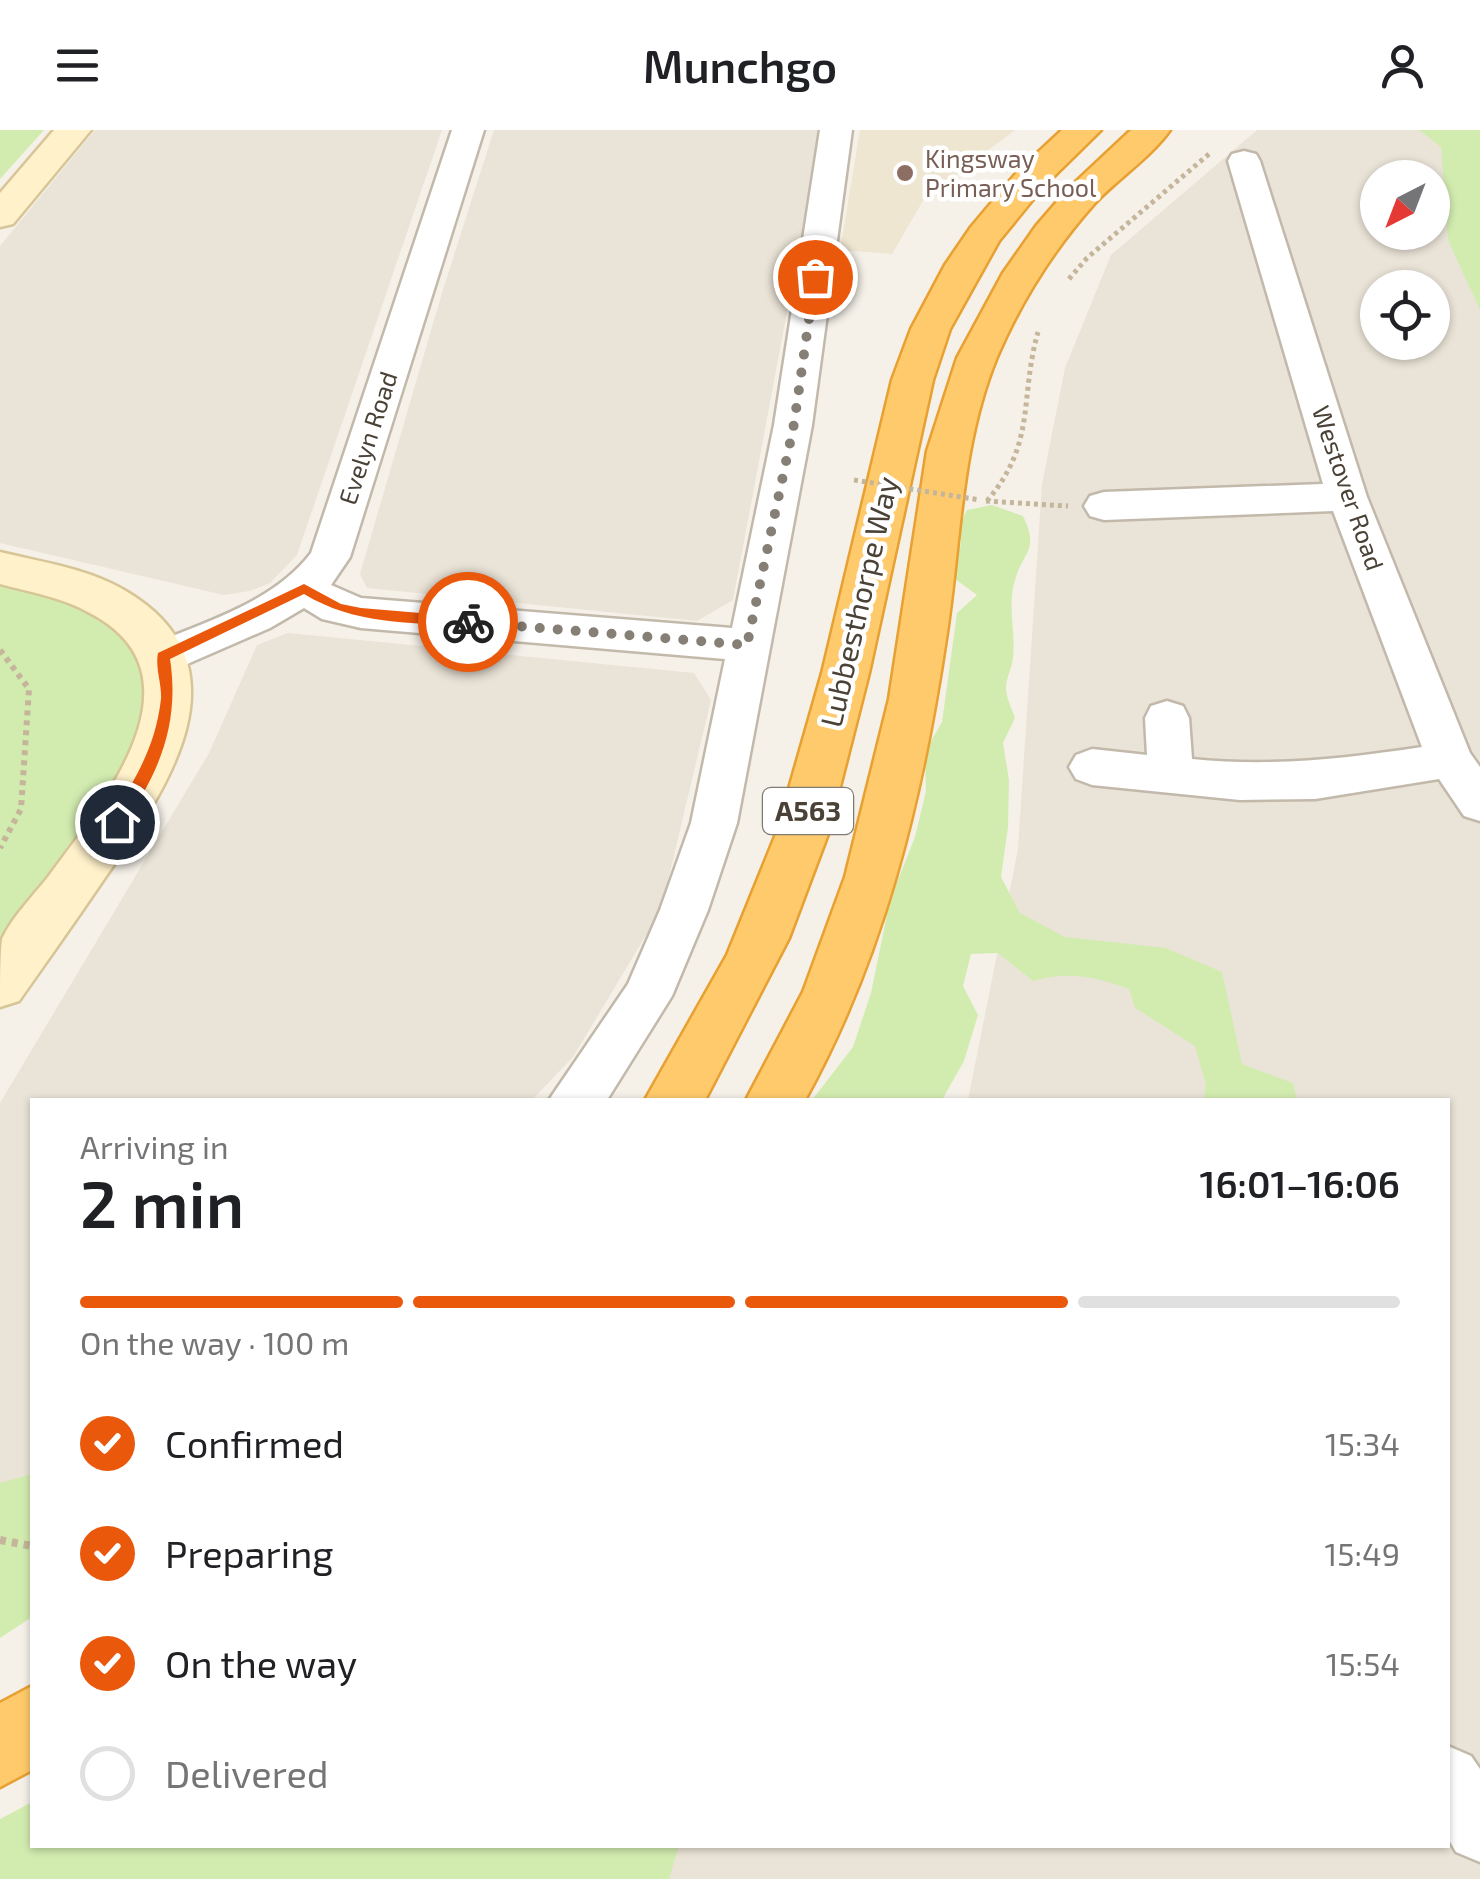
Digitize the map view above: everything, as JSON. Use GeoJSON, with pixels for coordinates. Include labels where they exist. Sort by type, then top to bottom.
{"type":"FeatureCollection","features":[{"type":"Feature","properties":{"kind":"highway","name":"Lubbesthorpe Way"},"geometry":{"type":"LineString","coordinates":[[675,1098],[707,1048],[760,944],[802,836],[852,644],[901,427],[919,360],[934,324],[994,222],[1043,165],[1083,130]]}},
{"type":"Feature","properties":{"kind":"highway","name":"Lubbesthorpe Way"},"geometry":{"type":"LineString","coordinates":[[776,1098],[842,964],[869,884],[922,641],[948,451],[982,348],[1022,270],[1055,224],[1105,169],[1152,130]]}},
{"type":"Feature","properties":{"kind":"highway"},"geometry":{"type":"LineString","coordinates":[[0,1751],[30,1724]]}},
{"type":"Feature","properties":{"kind":"highway"},"geometry":{"type":"LineString","coordinates":[[0,1751],[30,1737]]}},
{"type":"Feature","properties":{"kind":"street"},"geometry":{"type":"LineString","coordinates":[[0,216],[73,130]]}},
{"type":"Feature","properties":{"kind":"street","name":"Evelyn Road"},"geometry":{"type":"LineString","coordinates":[[163,657],[304,588],[320,574],[330,557],[468,130]]}},
{"type":"Feature","properties":{"kind":"street"},"geometry":{"type":"LineString","coordinates":[[577,1098],[601,1068],[647,996],[684,910],[714,823],[794,424],[836,130]]}},
{"type":"Feature","properties":{"kind":"street","name":"Westover Road"},"geometry":{"type":"LineString","coordinates":[[1233,152],[1348,496],[1450,760],[1480,803]]}},
{"type":"Feature","properties":{"kind":"street"},"geometry":{"type":"LineString","coordinates":[[1151,462],[1165,504]]}},
{"type":"Feature","properties":{"kind":"street"},"geometry":{"type":"LineString","coordinates":[[1104,506],[1348,496]]}},
{"type":"Feature","properties":{"kind":"street"},"geometry":{"type":"LineString","coordinates":[[0,568],[107,601],[137,624],[163,657],[168,696],[159,741],[140,789],[0,984]]}},
{"type":"Feature","properties":{"kind":"street"},"geometry":{"type":"LineString","coordinates":[[304,588],[338,608],[361,613],[747,645]]}},
{"type":"Feature","properties":{"kind":"street"},"geometry":{"type":"LineString","coordinates":[[1167,718],[1170,775]]}},
{"type":"Feature","properties":{"kind":"street"},"geometry":{"type":"LineString","coordinates":[[1092,767],[1240,782],[1314,781],[1450,760]]}},
{"type":"Feature","properties":{"kind":"street"},"geometry":{"type":"LineString","coordinates":[[1450,1782],[1480,1828]]}},
{"type":"Feature","properties":{"kind":"path"},"geometry":{"type":"LineString","coordinates":[[1066,282],[1088,258],[1233,152]]}},
{"type":"Feature","properties":{"kind":"path"},"geometry":{"type":"LineString","coordinates":[[983,500],[1015,468],[1024,441],[1029,354],[1041,323]]}},
{"type":"Feature","properties":{"kind":"path"},"geometry":{"type":"LineString","coordinates":[[854,480],[983,500],[1104,506]]}},
{"type":"Feature","properties":{"kind":"path"},"geometry":{"type":"LineString","coordinates":[[0,650],[30,689],[20,809],[0,848]]}},
{"type":"Feature","properties":{"kind":"path"},"geometry":{"type":"LineString","coordinates":[[0,1540],[30,1546]]}},
{"type":"Feature","properties":{"kind":"shaded area"},"geometry":{"type":"Polygon","coordinates":[[[95,130],[442,130],[297,555],[270,583],[250,591],[224,595],[0,543],[0,246],[95,130]]]}},
{"type":"Feature","properties":{"kind":"shaded area"},"geometry":{"type":"Polygon","coordinates":[[[494,130],[821,130],[733,600],[697,621],[367,588],[360,574],[494,130]]]}},
{"type":"Feature","properties":{"kind":"shaded area","name":"Kingsway Primary School"},"geometry":{"type":"Polygon","coordinates":[[[860,130],[1015,130],[924,199],[892,254],[840,250],[860,130]]]}},
{"type":"Feature","properties":{"kind":"shaded area"},"geometry":{"type":"Polygon","coordinates":[[[1257,130],[1480,130],[1480,1879],[595,1879],[630,1848],[1450,1848],[1450,1098],[968,1098],[1018,849],[1042,484],[1065,368],[1111,255],[1257,130]]]}},
{"type":"Feature","properties":{"kind":"shaded area"},"geometry":{"type":"Polygon","coordinates":[[[288,633],[694,673],[711,700],[661,910],[573,1057],[534,1098],[30,1098],[30,1531],[0,1524],[0,1103],[209,753],[257,645],[288,633]]]}},
{"type":"Feature","properties":{"kind":"green space"},"geometry":{"type":"Polygon","coordinates":[[[0,130],[44,130],[0,179],[0,130]]]}},
{"type":"Feature","properties":{"kind":"green space"},"geometry":{"type":"Polygon","coordinates":[[[1419,130],[1480,130],[1480,310],[1450,244],[1450,160],[1442,160],[1441,147],[1419,130]]]}},
{"type":"Feature","properties":{"kind":"green space"},"geometry":{"type":"Polygon","coordinates":[[[992,505],[1023,516],[1030,537],[1012,600],[1013,658],[1006,688],[1015,718],[1003,743],[1009,780],[1001,877],[1020,913],[1065,937],[1166,948],[1222,972],[1242,1064],[1293,1083],[1297,1098],[1204,1098],[1206,1085],[1195,1046],[1135,1008],[1129,989],[1081,976],[1033,981],[998,953],[971,954],[963,986],[978,1015],[964,1061],[943,1098],[814,1098],[853,1047],[871,993],[890,900],[915,837],[926,791],[925,752],[942,722],[957,613],[977,595],[951,576],[961,544],[959,527],[967,510],[992,505]]]}},
{"type":"Feature","properties":{"kind":"green space"},"geometry":{"type":"Polygon","coordinates":[[[0,584],[82,607],[125,636],[140,664],[146,723],[135,773],[0,966],[0,584]]]}},
{"type":"Feature","properties":{"kind":"green space"},"geometry":{"type":"Polygon","coordinates":[[[30,1475],[30,1618],[0,1638],[0,1483],[30,1475]]]}},
{"type":"Feature","properties":{"kind":"green space"},"geometry":{"type":"Polygon","coordinates":[[[30,1803],[30,1848],[678,1848],[669,1879],[0,1879],[0,1819],[30,1803]]]}},
{"type":"Feature","properties":{"kind":"way so far"},"geometry":{"type":"LineString","coordinates":[[468,622],[747,645],[794,424],[815,277]]}},
{"type":"Feature","properties":{"kind":"place","name":"Kingsway Primary School"},"geometry":{"type":"Point","coordinates":[905,173]}},
{"type":"Feature","properties":{"kind":"route"},"geometry":{"type":"LineString","coordinates":[[117,822],[140,789],[159,741],[168,696],[163,657],[277,605],[304,588],[338,608],[361,613],[468,622]]}}]}
